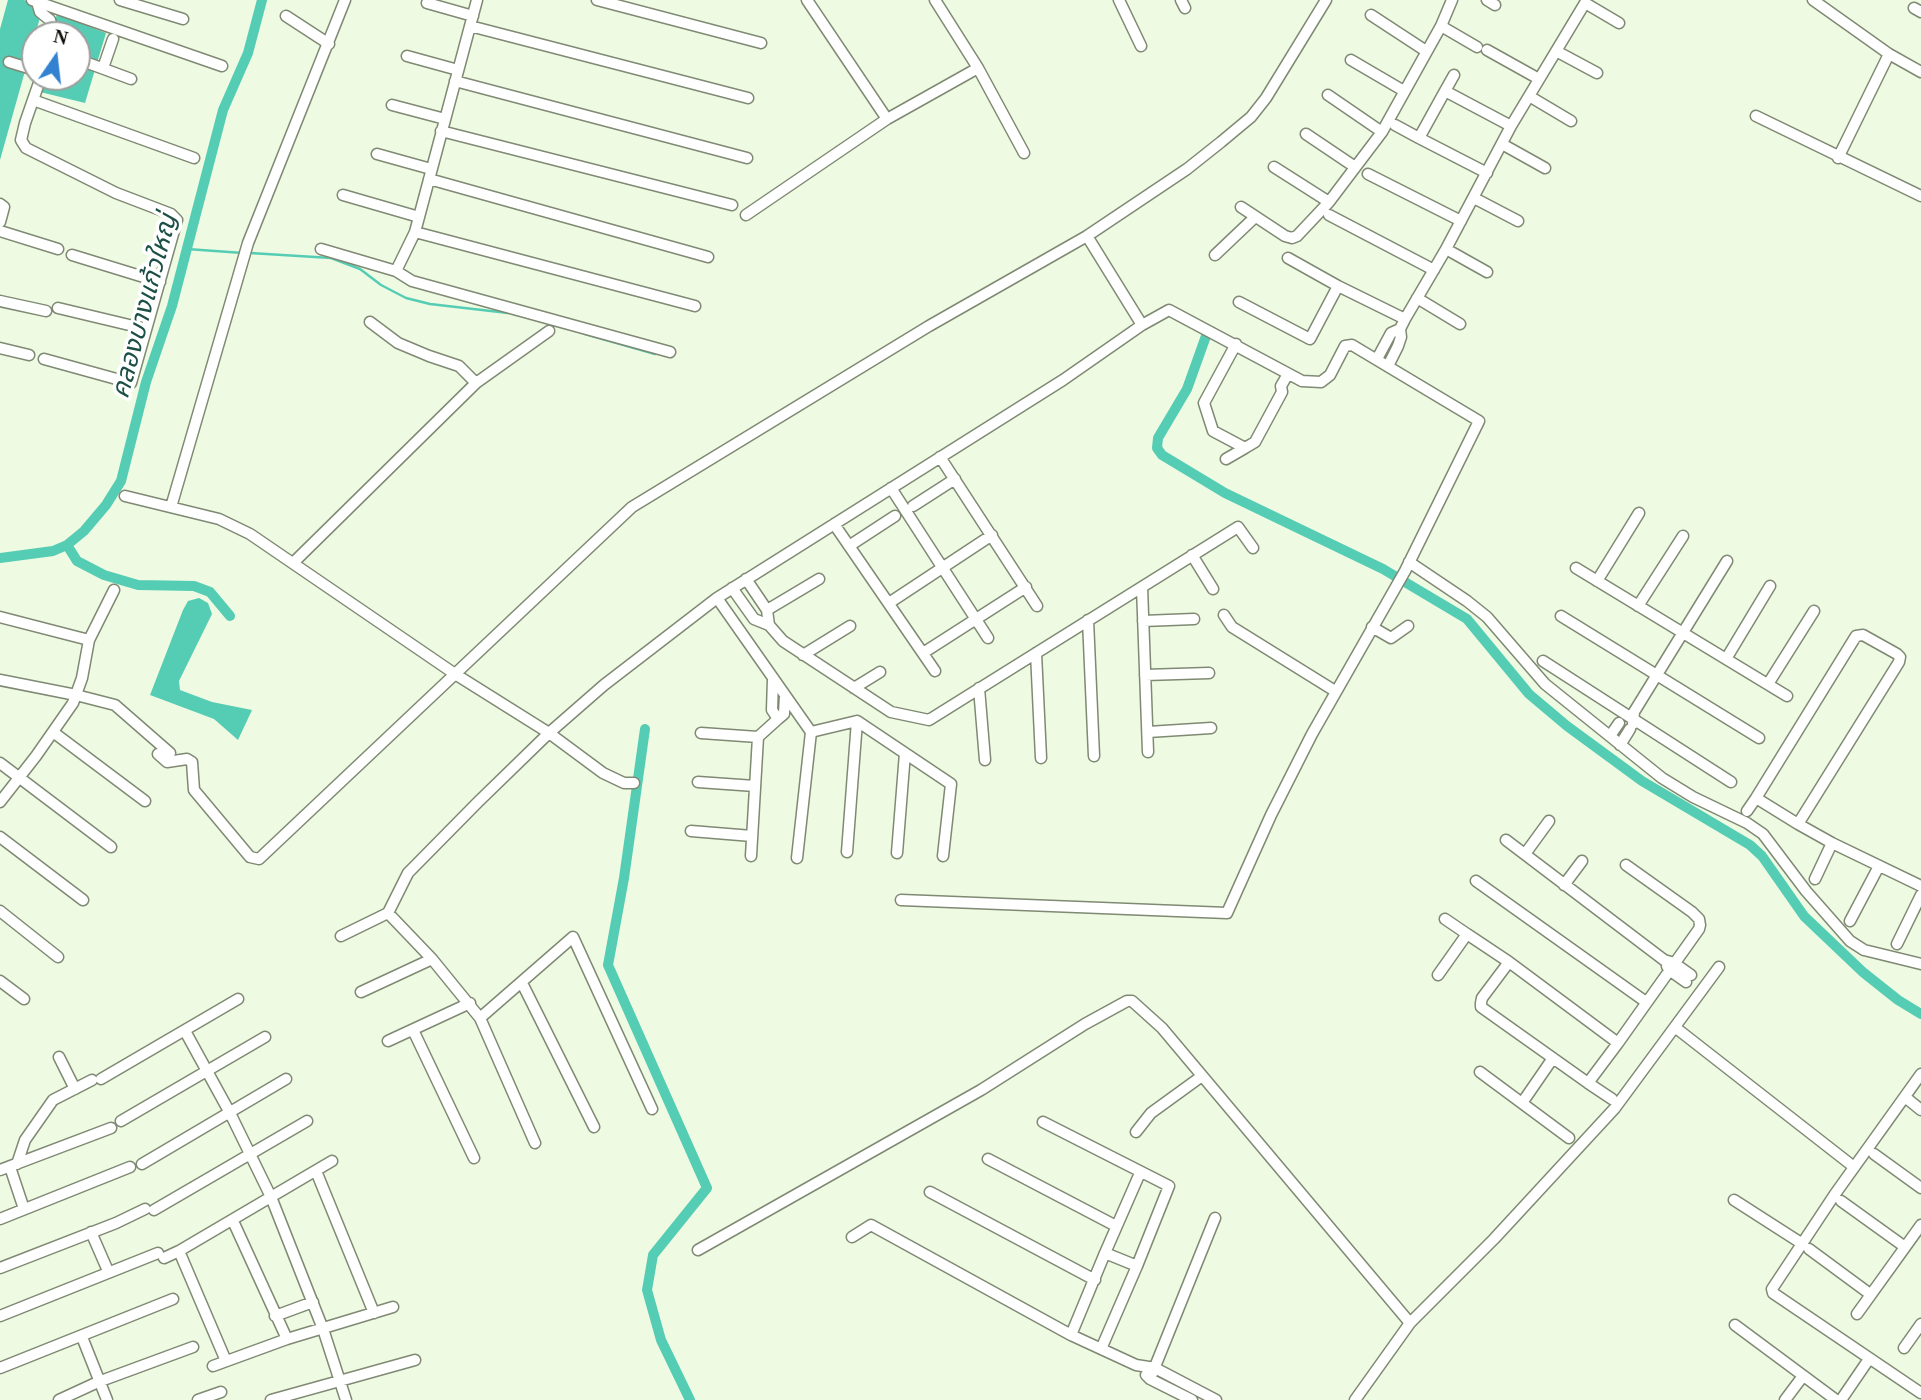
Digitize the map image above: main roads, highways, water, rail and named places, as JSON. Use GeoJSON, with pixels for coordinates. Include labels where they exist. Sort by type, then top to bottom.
{"type":"FeatureCollection","features":[{"type":"Feature","properties":{"kind":"water"},"geometry":{"type":"Polygon","coordinates":[[[8,0],[24,0],[43,7],[39,21],[21,21],[21,85],[0,160],[0,29],[8,0]]]}},
{"type":"Feature","properties":{"kind":"water"},"geometry":{"type":"Polygon","coordinates":[[[57,14],[75,21],[55,21],[57,14]]]}},
{"type":"Feature","properties":{"kind":"water"},"geometry":{"type":"Polygon","coordinates":[[[91,27],[106,33],[91,83],[91,27]]]}},
{"type":"Feature","properties":{"kind":"water"},"geometry":{"type":"Polygon","coordinates":[[[36,91],[89,91],[85,103],[36,91]]]}},
{"type":"Feature","properties":{"kind":"water"},"geometry":{"type":"Polygon","coordinates":[[[199,598],[208,603],[212,614],[179,681],[180,690],[212,702],[252,710],[238,740],[214,719],[150,695],[183,610],[188,601],[199,598]]]}},
{"type":"Feature","properties":{"kind":"waterway","name":"คลองบางแก้วใหญ่"},"geometry":{"type":"LineString","coordinates":[[0,558],[53,551],[67,545],[84,531],[106,505],[121,481],[146,382],[172,306],[223,110],[248,53],[262,0]]}},
{"type":"Feature","properties":{"kind":"waterway"},"geometry":{"type":"LineString","coordinates":[[187,249],[243,253]]}},
{"type":"Feature","properties":{"kind":"waterway"},"geometry":{"type":"LineString","coordinates":[[250,253],[331,258],[360,269],[381,285],[406,298],[430,304],[508,313]]}},
{"type":"Feature","properties":{"kind":"waterway"},"geometry":{"type":"LineString","coordinates":[[585,334],[655,354]]}},
{"type":"Feature","properties":{"kind":"waterway"},"geometry":{"type":"LineString","coordinates":[[1206,336],[1187,389],[1158,438],[1157,448],[1162,455],[1225,493],[1383,569],[1467,619],[1529,694],[1567,726],[1642,781],[1750,845],[1762,856],[1804,916],[1864,973],[1921,1014]]}},
{"type":"Feature","properties":{"kind":"waterway"},"geometry":{"type":"LineString","coordinates":[[67,545],[77,561],[104,575],[138,585],[194,586],[210,592],[230,616]]}},
{"type":"Feature","properties":{"kind":"waterway"},"geometry":{"type":"LineString","coordinates":[[645,729],[624,878],[608,965],[707,1188],[653,1255],[647,1290],[661,1340],[690,1400]]}}]}
